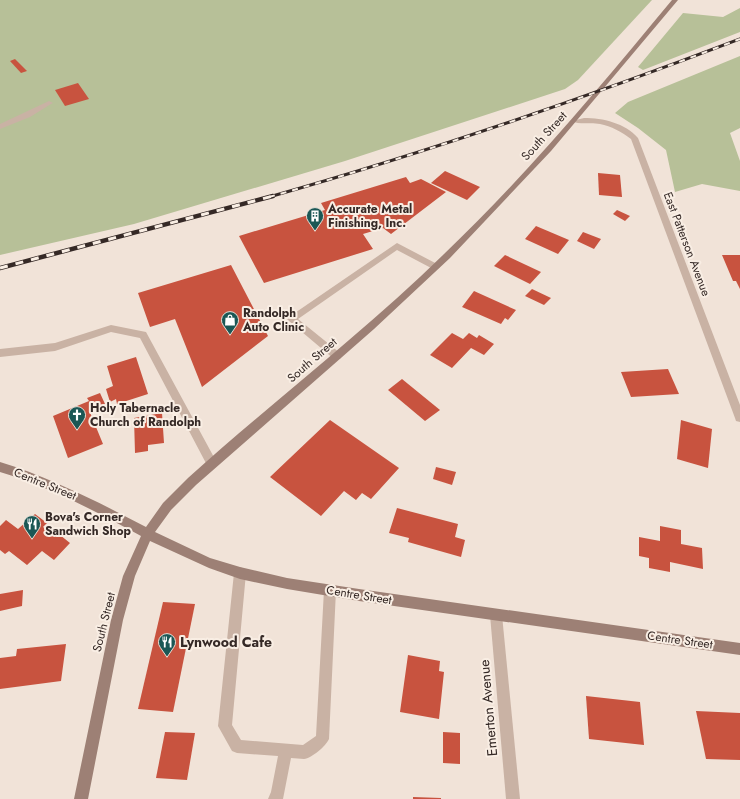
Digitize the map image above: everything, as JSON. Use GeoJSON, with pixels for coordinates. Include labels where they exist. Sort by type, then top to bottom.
{"type":"FeatureCollection","features":[{"type":"Feature","properties":{"kind":"main road","name":"South Street"},"geometry":{"type":"LineString","coordinates":[[81,799],[100,708],[109,654],[122,601],[131,572],[148,533],[173,502],[212,464],[412,290],[507,197],[576,121],[675,0]]}},
{"type":"Feature","properties":{"kind":"main road","name":"Centre Street"},"geometry":{"type":"LineString","coordinates":[[0,467],[17,471],[64,491],[196,558],[240,573],[330,590],[740,649]]}},
{"type":"Feature","properties":{"kind":"street"},"geometry":{"type":"LineString","coordinates":[[0,127],[49,103]]}},
{"type":"Feature","properties":{"kind":"street","name":"East Patterson Avenue"},"geometry":{"type":"LineString","coordinates":[[576,121],[588,119],[600,121],[618,127],[634,138],[740,418]]}},
{"type":"Feature","properties":{"kind":"street"},"geometry":{"type":"LineString","coordinates":[[336,356],[292,319],[397,246],[436,267]]}},
{"type":"Feature","properties":{"kind":"street"},"geometry":{"type":"LineString","coordinates":[[0,353],[55,347],[111,328],[143,335],[212,464]]}},
{"type":"Feature","properties":{"kind":"street"},"geometry":{"type":"LineString","coordinates":[[240,573],[225,726],[238,746],[305,752],[322,739],[330,590]]}},
{"type":"Feature","properties":{"kind":"street","name":"Emerton Avenue"},"geometry":{"type":"LineString","coordinates":[[496,615],[513,799]]}},
{"type":"Feature","properties":{"kind":"street"},"geometry":{"type":"LineString","coordinates":[[275,799],[278,794],[286,750]]}},
{"type":"Feature","properties":{"kind":"green space"},"geometry":{"type":"Polygon","coordinates":[[[0,0],[652,0],[578,80],[565,89],[345,161],[134,224],[0,255],[0,0]]]}},
{"type":"Feature","properties":{"kind":"green space"},"geometry":{"type":"Polygon","coordinates":[[[740,8],[740,32],[643,70],[638,67],[683,13],[723,17],[740,8]]]}},
{"type":"Feature","properties":{"kind":"green space"},"geometry":{"type":"Polygon","coordinates":[[[740,56],[740,128],[730,133],[740,161],[740,191],[702,184],[675,192],[666,150],[638,128],[615,113],[628,102],[740,56]]]}},
{"type":"Feature","properties":{"kind":"building"},"geometry":{"type":"Polygon","coordinates":[[[15,59],[27,71],[21,73],[10,61],[15,59]]]}},
{"type":"Feature","properties":{"kind":"building"},"geometry":{"type":"Polygon","coordinates":[[[78,83],[89,99],[65,106],[55,90],[78,83]]]}},
{"type":"Feature","properties":{"kind":"building"},"geometry":{"type":"Polygon","coordinates":[[[445,171],[480,187],[467,200],[431,183],[445,171]]]}},
{"type":"Feature","properties":{"kind":"building"},"geometry":{"type":"Polygon","coordinates":[[[598,173],[620,175],[622,197],[599,195],[598,173]]]}},
{"type":"Feature","properties":{"kind":"building","name":"Accurate Metal Finishing, Inc."},"geometry":{"type":"Polygon","coordinates":[[[406,177],[410,183],[421,179],[446,192],[391,234],[383,228],[363,234],[373,249],[264,283],[239,236],[325,210],[321,203],[406,177]]]}},
{"type":"Feature","properties":{"kind":"building"},"geometry":{"type":"Polygon","coordinates":[[[617,210],[630,216],[625,221],[613,214],[617,210]]]}},
{"type":"Feature","properties":{"kind":"building"},"geometry":{"type":"Polygon","coordinates":[[[536,226],[569,240],[558,254],[525,239],[536,226]]]}},
{"type":"Feature","properties":{"kind":"building"},"geometry":{"type":"Polygon","coordinates":[[[583,232],[601,239],[594,249],[577,241],[583,232]]]}},
{"type":"Feature","properties":{"kind":"building"},"geometry":{"type":"Polygon","coordinates":[[[505,255],[541,272],[530,284],[494,266],[505,255]]]}},
{"type":"Feature","properties":{"kind":"building"},"geometry":{"type":"Polygon","coordinates":[[[722,255],[740,255],[740,289],[736,281],[733,281],[722,255]]]}},
{"type":"Feature","properties":{"kind":"building"},"geometry":{"type":"Polygon","coordinates":[[[231,265],[268,336],[202,387],[175,319],[150,327],[138,293],[231,265]]]}},
{"type":"Feature","properties":{"kind":"building"},"geometry":{"type":"Polygon","coordinates":[[[532,289],[551,298],[544,305],[525,296],[532,289]]]}},
{"type":"Feature","properties":{"kind":"building"},"geometry":{"type":"Polygon","coordinates":[[[474,291],[516,310],[508,320],[505,318],[501,324],[462,307],[474,291]]]}},
{"type":"Feature","properties":{"kind":"building"},"geometry":{"type":"Polygon","coordinates":[[[452,333],[463,339],[469,333],[477,338],[479,335],[494,344],[484,355],[471,348],[452,368],[430,355],[452,333]]]}},
{"type":"Feature","properties":{"kind":"building"},"geometry":{"type":"Polygon","coordinates":[[[136,357],[148,394],[117,404],[116,399],[110,402],[106,389],[113,386],[107,366],[136,357]]]}},
{"type":"Feature","properties":{"kind":"building"},"geometry":{"type":"Polygon","coordinates":[[[668,369],[679,394],[631,397],[621,372],[668,369]]]}},
{"type":"Feature","properties":{"kind":"building"},"geometry":{"type":"Polygon","coordinates":[[[402,379],[440,410],[425,421],[388,390],[402,379]]]}},
{"type":"Feature","properties":{"kind":"building","name":"Holy Tabernacle Church of Randolph"},"geometry":{"type":"Polygon","coordinates":[[[100,393],[105,404],[89,410],[103,444],[68,458],[53,416],[89,401],[87,398],[100,393]]]}},
{"type":"Feature","properties":{"kind":"building"},"geometry":{"type":"Polygon","coordinates":[[[162,413],[164,443],[148,445],[148,451],[135,453],[134,418],[162,413]]]}},
{"type":"Feature","properties":{"kind":"building"},"geometry":{"type":"Polygon","coordinates":[[[330,420],[399,468],[371,499],[362,493],[356,500],[344,491],[321,516],[270,477],[330,420]]]}},
{"type":"Feature","properties":{"kind":"building"},"geometry":{"type":"Polygon","coordinates":[[[681,420],[712,429],[708,468],[677,459],[681,420]]]}},
{"type":"Feature","properties":{"kind":"building"},"geometry":{"type":"Polygon","coordinates":[[[436,467],[456,472],[452,485],[433,479],[436,467]]]}},
{"type":"Feature","properties":{"kind":"building"},"geometry":{"type":"Polygon","coordinates":[[[397,508],[458,524],[455,537],[465,540],[461,557],[408,542],[409,538],[389,533],[397,508]]]}},
{"type":"Feature","properties":{"kind":"building","name":"Bova's Corner Sandwich Shop"},"geometry":{"type":"Polygon","coordinates":[[[35,514],[47,523],[43,527],[52,534],[55,531],[70,543],[54,560],[42,551],[27,565],[9,551],[5,554],[0,550],[0,526],[6,520],[18,529],[35,514]]]}},
{"type":"Feature","properties":{"kind":"building"},"geometry":{"type":"Polygon","coordinates":[[[660,526],[681,530],[681,544],[702,548],[703,569],[670,562],[670,572],[649,568],[649,558],[639,556],[639,537],[660,541],[660,526]]]}},
{"type":"Feature","properties":{"kind":"building"},"geometry":{"type":"Polygon","coordinates":[[[23,590],[22,606],[0,611],[0,594],[23,590]]]}},
{"type":"Feature","properties":{"kind":"building","name":"Lynwood Cafe"},"geometry":{"type":"Polygon","coordinates":[[[163,602],[195,604],[173,712],[138,709],[163,602]]]}},
{"type":"Feature","properties":{"kind":"building"},"geometry":{"type":"Polygon","coordinates":[[[66,644],[61,681],[0,689],[0,658],[16,656],[17,649],[66,644]]]}},
{"type":"Feature","properties":{"kind":"building"},"geometry":{"type":"Polygon","coordinates":[[[408,655],[440,661],[439,671],[444,672],[439,719],[400,712],[408,655]]]}},
{"type":"Feature","properties":{"kind":"building"},"geometry":{"type":"Polygon","coordinates":[[[586,696],[640,702],[644,745],[589,739],[586,696]]]}},
{"type":"Feature","properties":{"kind":"building"},"geometry":{"type":"Polygon","coordinates":[[[696,711],[740,713],[740,760],[706,759],[696,711]]]}},
{"type":"Feature","properties":{"kind":"building"},"geometry":{"type":"Polygon","coordinates":[[[165,732],[195,733],[187,780],[156,778],[165,732]]]}},
{"type":"Feature","properties":{"kind":"building"},"geometry":{"type":"Polygon","coordinates":[[[443,732],[460,733],[460,764],[443,763],[443,732]]]}},
{"type":"Feature","properties":{"kind":"building"},"geometry":{"type":"Polygon","coordinates":[[[413,797],[441,798],[441,799],[413,799],[413,797]]]}},
{"type":"Feature","properties":{"kind":"railway"},"geometry":{"type":"LineString","coordinates":[[269,197],[447,143],[565,103],[740,39]]}},
{"type":"Feature","properties":{"kind":"railway"},"geometry":{"type":"LineString","coordinates":[[0,268],[273,196]]}},
{"type":"Feature","properties":{"kind":"place","name":"Accurate Metal Finishing, Inc."},"geometry":{"type":"Point","coordinates":[315,231]}},
{"type":"Feature","properties":{"kind":"place","name":"Randolph Auto Clinic"},"geometry":{"type":"Point","coordinates":[230,335]}},
{"type":"Feature","properties":{"kind":"place","name":"Holy Tabernacle Church of Randolph"},"geometry":{"type":"Point","coordinates":[77,430]}},
{"type":"Feature","properties":{"kind":"place","name":"Bova's Corner Sandwich Shop"},"geometry":{"type":"Point","coordinates":[32,539]}},
{"type":"Feature","properties":{"kind":"place","name":"Lynwood Cafe"},"geometry":{"type":"Point","coordinates":[167,657]}}]}
